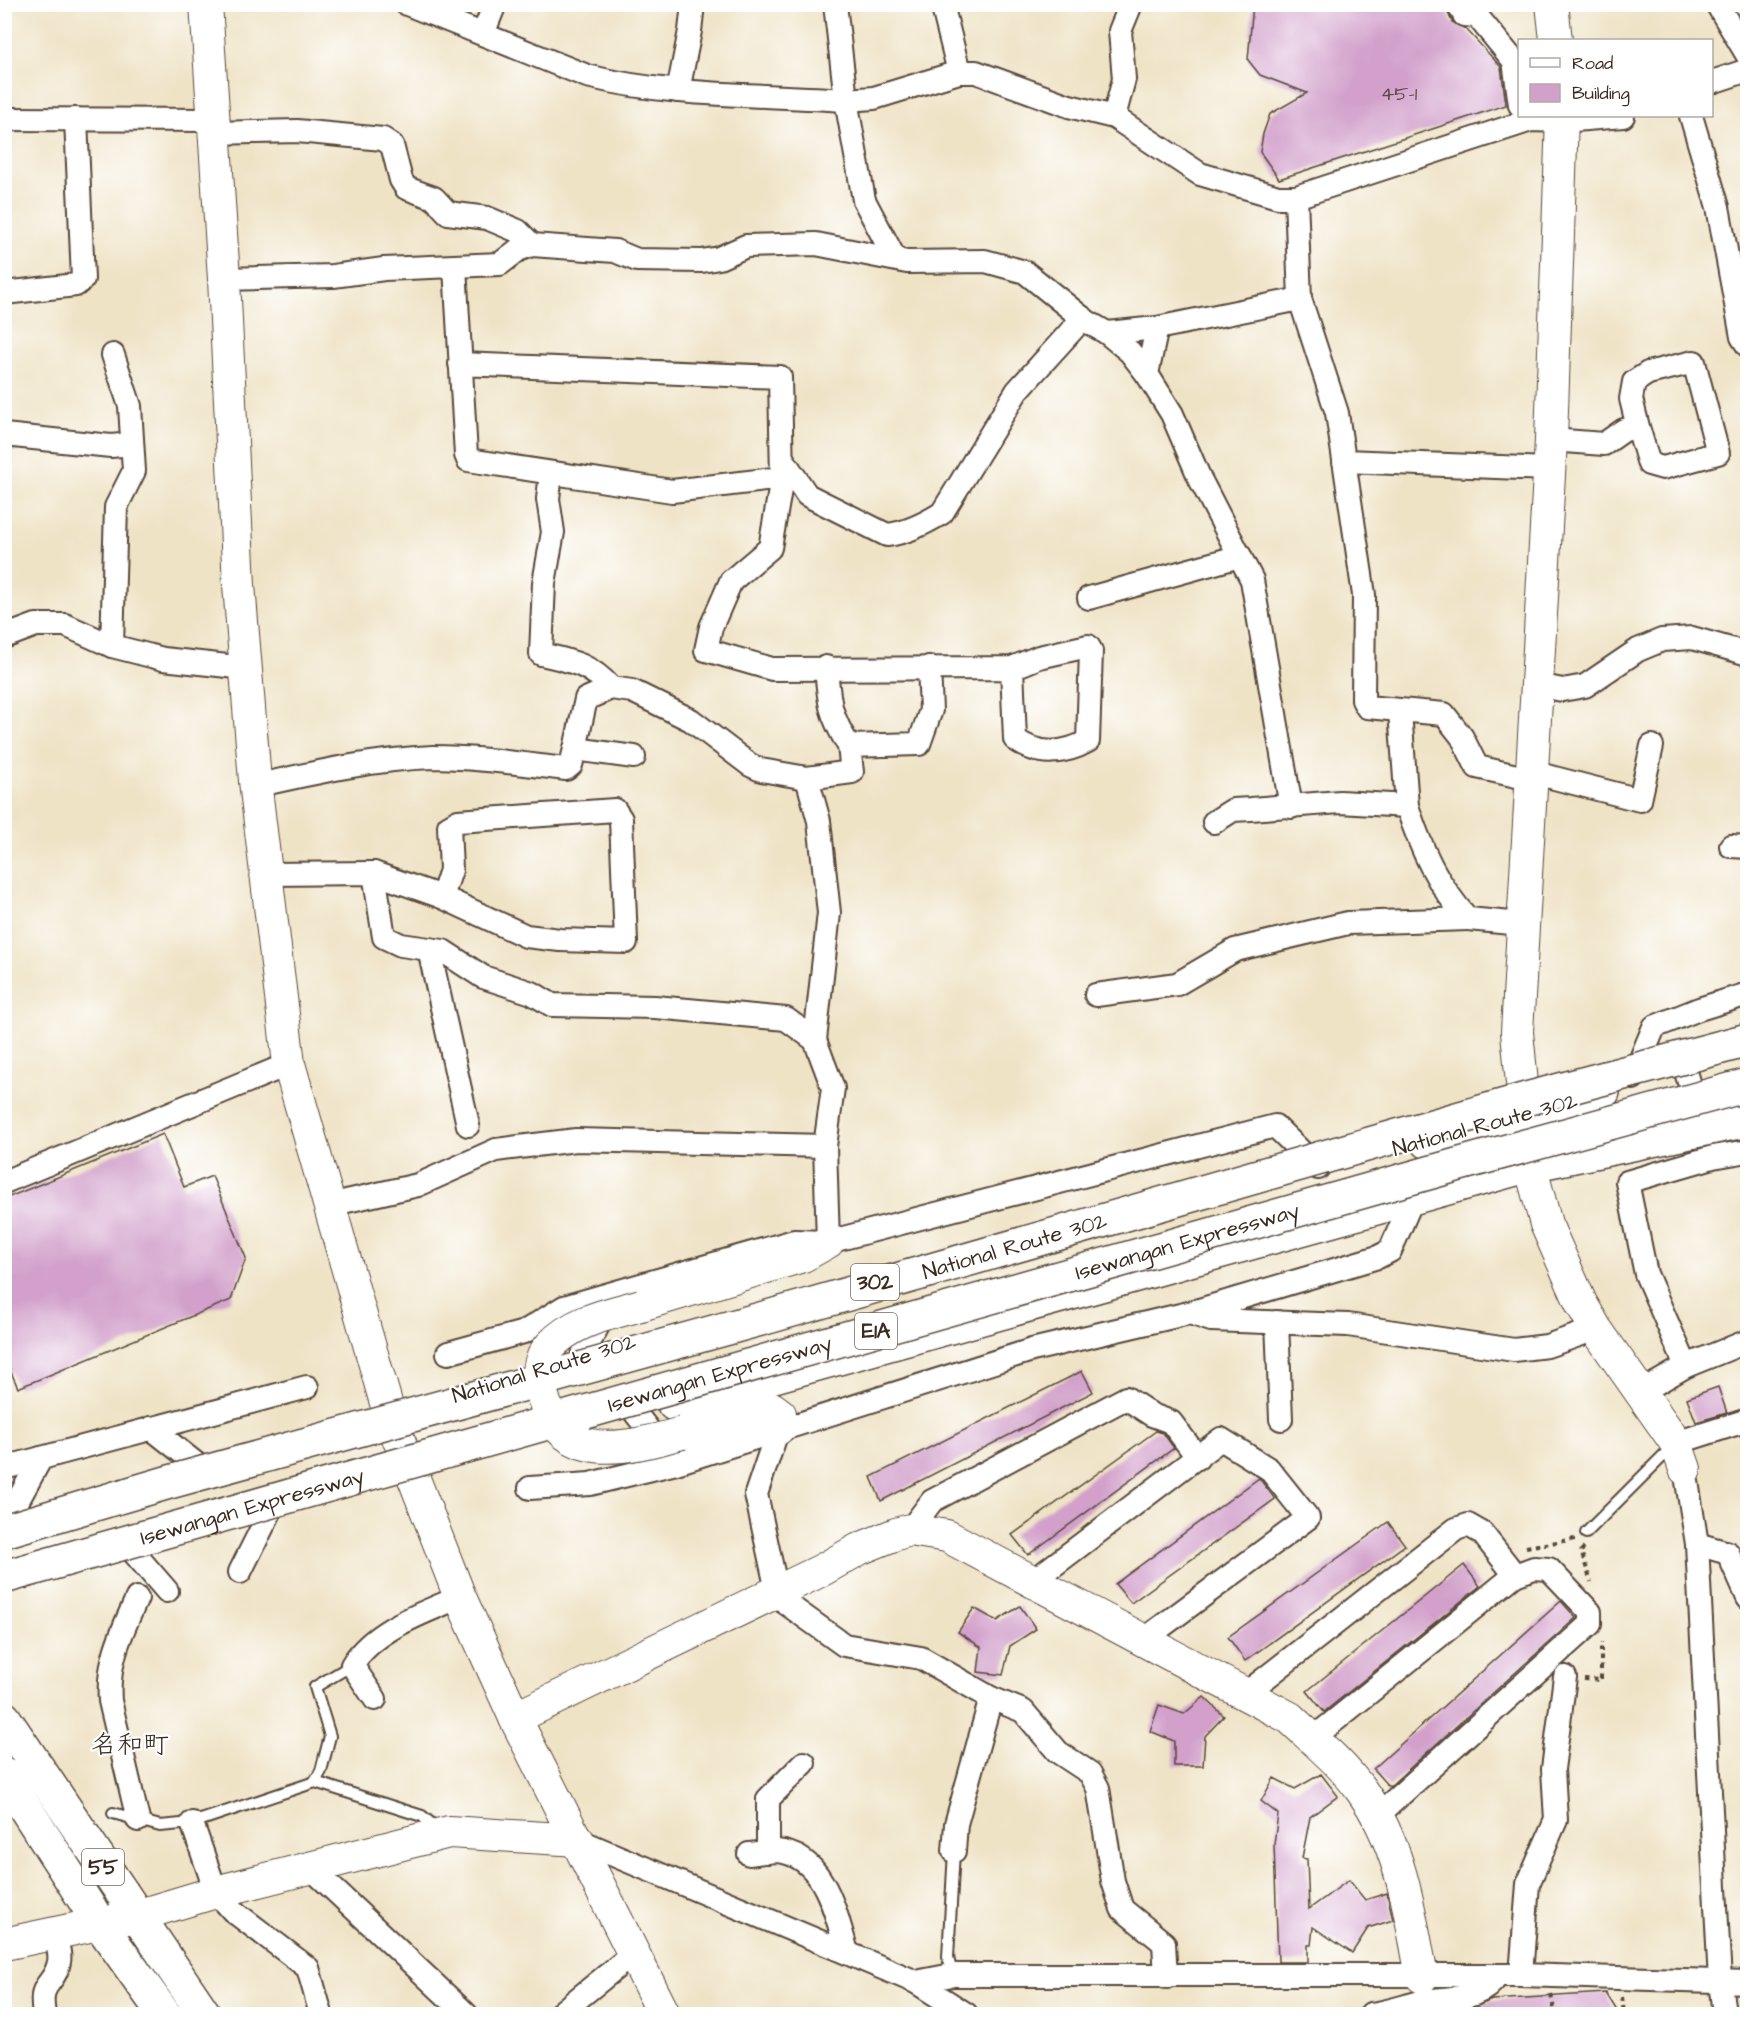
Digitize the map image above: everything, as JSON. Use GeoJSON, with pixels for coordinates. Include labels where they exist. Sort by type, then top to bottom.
{"type":"FeatureCollection","features":[{"type":"Feature","properties":{"kind":"main road"},"geometry":{"type":"LineString","coordinates":[[1526,1109],[1748,1027]]}},
{"type":"Feature","properties":{"kind":"main road","name":"Isewangan Expressway"},"geometry":{"type":"LineString","coordinates":[[4,1528],[1526,1109],[1748,1040]]}},
{"type":"Feature","properties":{"kind":"main road","name":"National Route 302"},"geometry":{"type":"LineString","coordinates":[[4,1528],[390,1417],[583,1354],[790,1304],[1318,1168],[1526,1109],[1632,1083],[1748,1047]]}},
{"type":"Feature","properties":{"kind":"main road","name":"Isewangan Expressway"},"geometry":{"type":"LineString","coordinates":[[4,1579],[1460,1164],[1748,1085]]}},
{"type":"Feature","properties":{"kind":"main road"},"geometry":{"type":"LineString","coordinates":[[1460,1164],[1748,1096]]}},
{"type":"Feature","properties":{"kind":"main road"},"geometry":{"type":"LineString","coordinates":[[4,1579],[410,1471],[636,1414],[1530,1165],[1708,1143],[1748,1120]]}},
{"type":"Feature","properties":{"kind":"main road","name":"55"},"geometry":{"type":"LineString","coordinates":[[4,1718],[204,2014]]}},
{"type":"Feature","properties":{"kind":"main road","name":"55"},"geometry":{"type":"LineString","coordinates":[[4,1775],[100,1924],[165,2014]]}},
{"type":"Feature","properties":{"kind":"street"},"geometry":{"type":"LineString","coordinates":[[206,4],[224,279],[238,562],[255,786],[268,874],[289,1064],[390,1417],[410,1471],[460,1597],[515,1718],[664,2014]]}},
{"type":"Feature","properties":{"kind":"street"},"geometry":{"type":"LineString","coordinates":[[407,4],[587,76],[614,82],[678,90],[846,100],[874,98],[959,72],[976,72],[1069,106],[1114,117],[1200,174],[1278,197],[1296,196],[1518,116]]}},
{"type":"Feature","properties":{"kind":"street"},"geometry":{"type":"LineString","coordinates":[[483,34],[495,4]]}},
{"type":"Feature","properties":{"kind":"street"},"geometry":{"type":"LineString","coordinates":[[678,90],[693,4]]}},
{"type":"Feature","properties":{"kind":"street"},"geometry":{"type":"LineString","coordinates":[[835,4],[846,100],[864,200],[895,259]]}},
{"type":"Feature","properties":{"kind":"street"},"geometry":{"type":"LineString","coordinates":[[942,4],[959,72]]}},
{"type":"Feature","properties":{"kind":"street"},"geometry":{"type":"LineString","coordinates":[[1114,117],[1124,79],[1120,31],[1131,4]]}},
{"type":"Feature","properties":{"kind":"street"},"geometry":{"type":"LineString","coordinates":[[1458,4],[1464,15],[1477,16],[1514,61],[1518,92]]}},
{"type":"Feature","properties":{"kind":"street"},"geometry":{"type":"LineString","coordinates":[[1552,4],[1556,39]]}},
{"type":"Feature","properties":{"kind":"street"},"geometry":{"type":"LineString","coordinates":[[1717,4],[1748,56]]}},
{"type":"Feature","properties":{"kind":"street"},"geometry":{"type":"LineString","coordinates":[[1713,82],[1748,70]]}},
{"type":"Feature","properties":{"kind":"street"},"geometry":{"type":"LineString","coordinates":[[1525,117],[1531,120],[1592,117]]}},
{"type":"Feature","properties":{"kind":"street"},"geometry":{"type":"LineString","coordinates":[[1691,117],[1718,207],[1742,337],[1748,346]]}},
{"type":"Feature","properties":{"kind":"street"},"geometry":{"type":"LineString","coordinates":[[1562,118],[1550,455],[1517,1032],[1530,1165],[1546,1224],[1574,1289],[1596,1329],[1641,1392],[1680,1456],[1697,1544],[1720,1982],[1724,2014]]}},
{"type":"Feature","properties":{"kind":"street"},"geometry":{"type":"LineString","coordinates":[[4,119],[76,119],[214,126],[383,139],[392,146],[400,180],[406,188],[434,198],[448,213],[487,218],[518,231],[532,245]]}},
{"type":"Feature","properties":{"kind":"street"},"geometry":{"type":"LineString","coordinates":[[4,293],[76,285],[83,279],[76,119]]}},
{"type":"Feature","properties":{"kind":"street"},"geometry":{"type":"LineString","coordinates":[[1296,196],[1299,299],[1337,413],[1364,595],[1363,700],[1367,706],[1444,714],[1462,737],[1477,767],[1531,775],[1641,800],[1652,746]]}},
{"type":"Feature","properties":{"kind":"street"},"geometry":{"type":"LineString","coordinates":[[224,279],[333,276],[384,269],[500,264],[518,250],[532,245],[615,251],[637,260],[702,261],[719,258],[746,246],[816,244],[907,262],[985,261],[1025,272],[1130,352],[1172,414],[1200,479],[1252,580],[1292,807]]}},
{"type":"Feature","properties":{"kind":"street"},"geometry":{"type":"LineString","coordinates":[[455,267],[468,460],[672,491],[782,468]]}},
{"type":"Feature","properties":{"kind":"street"},"geometry":{"type":"LineString","coordinates":[[1107,333],[1157,328],[1299,299]]}},
{"type":"Feature","properties":{"kind":"street"},"geometry":{"type":"LineString","coordinates":[[782,468],[807,495],[887,535],[898,534],[930,520],[942,513],[1017,391],[1083,318]]}},
{"type":"Feature","properties":{"kind":"street"},"geometry":{"type":"LineString","coordinates":[[1147,374],[1157,328]]}},
{"type":"Feature","properties":{"kind":"street"},"geometry":{"type":"LineString","coordinates":[[112,646],[116,507],[134,471],[130,406],[113,355]]}},
{"type":"Feature","properties":{"kind":"street"},"geometry":{"type":"LineString","coordinates":[[1694,362],[1718,453],[1663,468],[1649,464],[1638,427],[1631,399],[1634,382],[1647,373],[1694,362]]}},
{"type":"Feature","properties":{"kind":"street"},"geometry":{"type":"LineString","coordinates":[[460,364],[780,377],[782,468],[770,548],[731,580],[711,627],[706,650],[772,669],[1012,668],[1038,657],[1088,646],[1091,651],[1088,741],[1058,754],[1024,746],[1015,739],[1012,668]]}},
{"type":"Feature","properties":{"kind":"street"},"geometry":{"type":"LineString","coordinates":[[1344,461],[1550,455],[1604,444],[1624,430],[1638,427]]}},
{"type":"Feature","properties":{"kind":"street"},"geometry":{"type":"LineString","coordinates":[[4,435],[111,446],[132,444]]}},
{"type":"Feature","properties":{"kind":"street"},"geometry":{"type":"LineString","coordinates":[[551,473],[548,499],[553,532],[544,583],[541,654],[581,663],[602,677],[611,688]]}},
{"type":"Feature","properties":{"kind":"street"},"geometry":{"type":"LineString","coordinates":[[1089,598],[1240,556]]}},
{"type":"Feature","properties":{"kind":"street"},"geometry":{"type":"LineString","coordinates":[[4,637],[36,625],[65,625],[112,646],[163,659],[246,668]]}},
{"type":"Feature","properties":{"kind":"street"},"geometry":{"type":"LineString","coordinates":[[1538,685],[1562,690],[1585,686],[1638,650],[1662,640],[1692,639],[1748,654]]}},
{"type":"Feature","properties":{"kind":"street"},"geometry":{"type":"LineString","coordinates":[[255,786],[371,764],[430,758],[464,758],[566,769],[571,765],[586,699],[611,688],[632,691],[675,710],[755,768],[807,777],[852,772],[849,746],[834,721],[829,707],[826,667]]}},
{"type":"Feature","properties":{"kind":"street"},"geometry":{"type":"LineString","coordinates":[[849,746],[919,744],[931,710],[929,668]]}},
{"type":"Feature","properties":{"kind":"street"},"geometry":{"type":"LineString","coordinates":[[1400,711],[1407,806],[1422,852],[1448,897],[1468,919]]}},
{"type":"Feature","properties":{"kind":"street"},"geometry":{"type":"LineString","coordinates":[[575,750],[634,757]]}},
{"type":"Feature","properties":{"kind":"street"},"geometry":{"type":"LineString","coordinates":[[807,777],[819,821],[829,914],[814,1040],[833,1088],[825,1146],[828,1242]]}},
{"type":"Feature","properties":{"kind":"street"},"geometry":{"type":"LineString","coordinates":[[1214,822],[1233,810],[1340,802],[1407,806]]}},
{"type":"Feature","properties":{"kind":"street"},"geometry":{"type":"LineString","coordinates":[[268,874],[374,873],[442,897],[526,936],[560,940],[626,942],[621,819],[615,810],[458,821],[449,826],[451,870],[442,897]]}},
{"type":"Feature","properties":{"kind":"street"},"geometry":{"type":"LineString","coordinates":[[374,873],[384,938],[401,945],[442,951],[483,977],[532,993],[552,1005],[655,1007],[786,1019],[814,1040]]}},
{"type":"Feature","properties":{"kind":"street"},"geometry":{"type":"LineString","coordinates":[[1096,995],[1177,984],[1235,950],[1348,923],[1468,919],[1522,924]]}},
{"type":"Feature","properties":{"kind":"street"},"geometry":{"type":"LineString","coordinates":[[429,949],[468,1125]]}},
{"type":"Feature","properties":{"kind":"street"},"geometry":{"type":"LineString","coordinates":[[1632,1083],[1654,1027],[1699,1009],[1748,994]]}},
{"type":"Feature","properties":{"kind":"street"},"geometry":{"type":"LineString","coordinates":[[4,1182],[289,1064]]}},
{"type":"Feature","properties":{"kind":"street"},"geometry":{"type":"LineString","coordinates":[[1684,1065],[1708,1143]]}},
{"type":"Feature","properties":{"kind":"street"},"geometry":{"type":"LineString","coordinates":[[448,1353],[524,1332],[564,1307],[629,1298],[803,1256],[828,1242],[1275,1126],[1318,1168]]}},
{"type":"Feature","properties":{"kind":"street"},"geometry":{"type":"LineString","coordinates":[[329,1205],[418,1185],[496,1150],[576,1140],[825,1146]]}},
{"type":"Feature","properties":{"kind":"street"},"geometry":{"type":"LineString","coordinates":[[1686,1366],[1646,1274],[1627,1182],[1708,1143],[1748,1151]]}},
{"type":"Feature","properties":{"kind":"street"},"geometry":{"type":"LineString","coordinates":[[530,1488],[590,1484],[676,1464],[778,1429],[1032,1350],[1189,1313],[1378,1257],[1389,1251],[1413,1198]]}},
{"type":"Feature","properties":{"kind":"street"},"geometry":{"type":"LineString","coordinates":[[583,1354],[629,1298]]}},
{"type":"Feature","properties":{"kind":"street"},"geometry":{"type":"LineString","coordinates":[[629,1298],[566,1332],[550,1346],[540,1368],[542,1393],[557,1428],[578,1441],[613,1448],[643,1443],[772,1408],[780,1414],[778,1429],[756,1494],[777,1591],[787,1605],[844,1645],[921,1658],[991,1698],[1023,1711],[1058,1752],[1090,1773],[1098,1788],[1113,1881],[1122,1909],[1164,1943],[1166,1977]]}},
{"type":"Feature","properties":{"kind":"street"},"geometry":{"type":"LineString","coordinates":[[1189,1313],[1211,1320],[1348,1325],[1514,1350],[1547,1346],[1596,1329]]}},
{"type":"Feature","properties":{"kind":"street"},"geometry":{"type":"LineString","coordinates":[[1276,1322],[1281,1419]]}},
{"type":"Feature","properties":{"kind":"street"},"geometry":{"type":"LineString","coordinates":[[1641,1392],[1686,1366],[1748,1341]]}},
{"type":"Feature","properties":{"kind":"street"},"geometry":{"type":"LineString","coordinates":[[4,1468],[308,1387]]}},
{"type":"Feature","properties":{"kind":"street"},"geometry":{"type":"LineString","coordinates":[[910,1530],[932,1501],[1126,1398],[1152,1414],[1171,1422],[1198,1458]]}},
{"type":"Feature","properties":{"kind":"street"},"geometry":{"type":"LineString","coordinates":[[636,1414],[676,1464]]}},
{"type":"Feature","properties":{"kind":"street"},"geometry":{"type":"LineString","coordinates":[[1680,1456],[1748,1420]]}},
{"type":"Feature","properties":{"kind":"street"},"geometry":{"type":"LineString","coordinates":[[151,1428],[204,1470]]}},
{"type":"Feature","properties":{"kind":"street"},"geometry":{"type":"LineString","coordinates":[[1037,1584],[1041,1575],[1221,1439],[1269,1469],[1308,1518],[1142,1641]]}},
{"type":"Feature","properties":{"kind":"street"},"geometry":{"type":"LineString","coordinates":[[4,1528],[41,1458]]}},
{"type":"Feature","properties":{"kind":"street"},"geometry":{"type":"LineString","coordinates":[[240,1572],[272,1508]]}},
{"type":"Feature","properties":{"kind":"street"},"geometry":{"type":"LineString","coordinates":[[1245,1694],[1456,1529],[1468,1525],[1482,1533],[1515,1575]]}},
{"type":"Feature","properties":{"kind":"street"},"geometry":{"type":"LineString","coordinates":[[515,1718],[859,1549],[910,1530],[947,1536],[1290,1718],[1333,1756],[1361,1790],[1388,1836],[1402,1876],[1422,1977]]}},
{"type":"Feature","properties":{"kind":"street"},"geometry":{"type":"LineString","coordinates":[[1697,1544],[1738,1555],[1748,1598]]}},
{"type":"Feature","properties":{"kind":"street"},"geometry":{"type":"LineString","coordinates":[[129,1547],[167,1591]]}},
{"type":"Feature","properties":{"kind":"street"},"geometry":{"type":"LineString","coordinates":[[1312,1739],[1515,1575],[1534,1568],[1549,1569],[1590,1612],[1590,1624],[1377,1816]]}},
{"type":"Feature","properties":{"kind":"street"},"geometry":{"type":"LineString","coordinates":[[375,1699],[352,1665],[358,1656],[405,1622],[460,1597]]}},
{"type":"Feature","properties":{"kind":"street"},"geometry":{"type":"LineString","coordinates":[[137,1598],[112,1658],[109,1683],[110,1701],[138,1820]]}},
{"type":"Feature","properties":{"kind":"street"},"geometry":{"type":"LineString","coordinates":[[1521,1975],[1528,1884],[1556,1820],[1553,1769],[1566,1677]]}},
{"type":"Feature","properties":{"kind":"street"},"geometry":{"type":"LineString","coordinates":[[954,1851],[957,1824],[991,1698]]}},
{"type":"Feature","properties":{"kind":"street"},"geometry":{"type":"LineString","coordinates":[[804,1763],[768,1799],[758,1853],[778,1851],[806,1861],[825,1886],[847,1952]]}},
{"type":"Feature","properties":{"kind":"street"},"geometry":{"type":"LineString","coordinates":[[192,1823],[216,1892],[233,1911],[308,1968],[321,2014]]}},
{"type":"Feature","properties":{"kind":"street"},"geometry":{"type":"LineString","coordinates":[[4,1944],[136,1916],[216,1892],[312,1869],[443,1833],[512,1834],[578,1840],[916,1982],[966,2014]]}},
{"type":"Feature","properties":{"kind":"street"},"geometry":{"type":"LineString","coordinates":[[312,1869],[466,2014]]}},
{"type":"Feature","properties":{"kind":"street"},"geometry":{"type":"LineString","coordinates":[[44,2014],[43,1990],[57,1971],[60,1959],[54,1933]]}},
{"type":"Feature","properties":{"kind":"street"},"geometry":{"type":"LineString","coordinates":[[559,2014],[633,1954]]}},
{"type":"Feature","properties":{"kind":"street"},"geometry":{"type":"LineString","coordinates":[[916,1982],[952,1975],[1422,1977],[1521,1975],[1748,1982]]}},
{"type":"Feature","properties":{"kind":"street"},"geometry":{"type":"LineString","coordinates":[[1383,2014],[1422,2002],[1468,1997],[1490,1988],[1498,1975]]}},
{"type":"Feature","properties":{"kind":"lane"},"geometry":{"type":"LineString","coordinates":[[1586,1533],[1680,1456]]}},
{"type":"Feature","properties":{"kind":"lane"},"geometry":{"type":"LineString","coordinates":[[315,1782],[321,1771],[330,1736],[315,1687],[352,1665]]}},
{"type":"Feature","properties":{"kind":"lane"},"geometry":{"type":"LineString","coordinates":[[113,1813],[160,1826],[192,1823],[315,1782],[422,1816],[443,1833]]}},
{"type":"Feature","properties":{"kind":"lane"},"geometry":{"type":"LineString","coordinates":[[952,1975],[948,1957],[954,1851]]}},
{"type":"Feature","properties":{"kind":"building"},"geometry":{"type":"Polygon","coordinates":[[[1253,4],[1444,4],[1452,22],[1466,29],[1501,67],[1506,105],[1279,179],[1260,152],[1263,134],[1270,114],[1307,93],[1260,75],[1248,60],[1253,4]]]}},
{"type":"Feature","properties":{"kind":"building"},"geometry":{"type":"Polygon","coordinates":[[[163,1134],[184,1187],[212,1176],[246,1258],[231,1300],[18,1388],[4,1356],[4,1199],[163,1134]]]}},
{"type":"Feature","properties":{"kind":"building"},"geometry":{"type":"Polygon","coordinates":[[[1082,1371],[1093,1392],[881,1501],[871,1477],[1082,1371]]]}},
{"type":"Feature","properties":{"kind":"building"},"geometry":{"type":"Polygon","coordinates":[[[1718,1387],[1727,1413],[1696,1422],[1687,1398],[1718,1387]]]}},
{"type":"Feature","properties":{"kind":"building"},"geometry":{"type":"Polygon","coordinates":[[[1156,1431],[1163,1433],[1174,1448],[1028,1555],[1012,1535],[1156,1431]]]}},
{"type":"Feature","properties":{"kind":"building"},"geometry":{"type":"Polygon","coordinates":[[[1259,1478],[1275,1499],[1131,1603],[1115,1584],[1259,1478]]]}},
{"type":"Feature","properties":{"kind":"building"},"geometry":{"type":"Polygon","coordinates":[[[1388,1522],[1405,1545],[1245,1661],[1228,1637],[1388,1522]]]}},
{"type":"Feature","properties":{"kind":"building"},"geometry":{"type":"Polygon","coordinates":[[[1464,1565],[1480,1586],[1324,1712],[1307,1691],[1464,1565]]]}},
{"type":"Feature","properties":{"kind":"building"},"geometry":{"type":"Polygon","coordinates":[[[1561,1601],[1576,1618],[1389,1787],[1373,1769],[1561,1601]]]}},
{"type":"Feature","properties":{"kind":"building"},"geometry":{"type":"Polygon","coordinates":[[[1020,1606],[1036,1629],[1010,1646],[1003,1675],[978,1672],[981,1647],[958,1632],[974,1608],[997,1621],[1020,1606]]]}},
{"type":"Feature","properties":{"kind":"building"},"geometry":{"type":"Polygon","coordinates":[[[1204,1697],[1224,1716],[1205,1736],[1203,1766],[1174,1766],[1174,1741],[1150,1731],[1159,1705],[1184,1714],[1204,1697]]]}},
{"type":"Feature","properties":{"kind":"building"},"geometry":{"type":"Polygon","coordinates":[[[1321,1774],[1338,1796],[1310,1817],[1302,1858],[1307,1859],[1309,1909],[1349,1880],[1365,1900],[1387,1893],[1393,1920],[1368,1928],[1352,1953],[1313,1927],[1311,1945],[1308,1945],[1308,1962],[1278,1962],[1274,1844],[1278,1814],[1261,1801],[1274,1778],[1295,1789],[1321,1774]]]}},
{"type":"Feature","properties":{"kind":"building"},"geometry":{"type":"Polygon","coordinates":[[[1606,1993],[1619,2014],[1428,2014],[1466,2010],[1492,2000],[1606,1993]]]}},
{"type":"Feature","properties":{"kind":"district","name":"名和町"},"geometry":{"type":"Point","coordinates":[130,1745]}}]}
